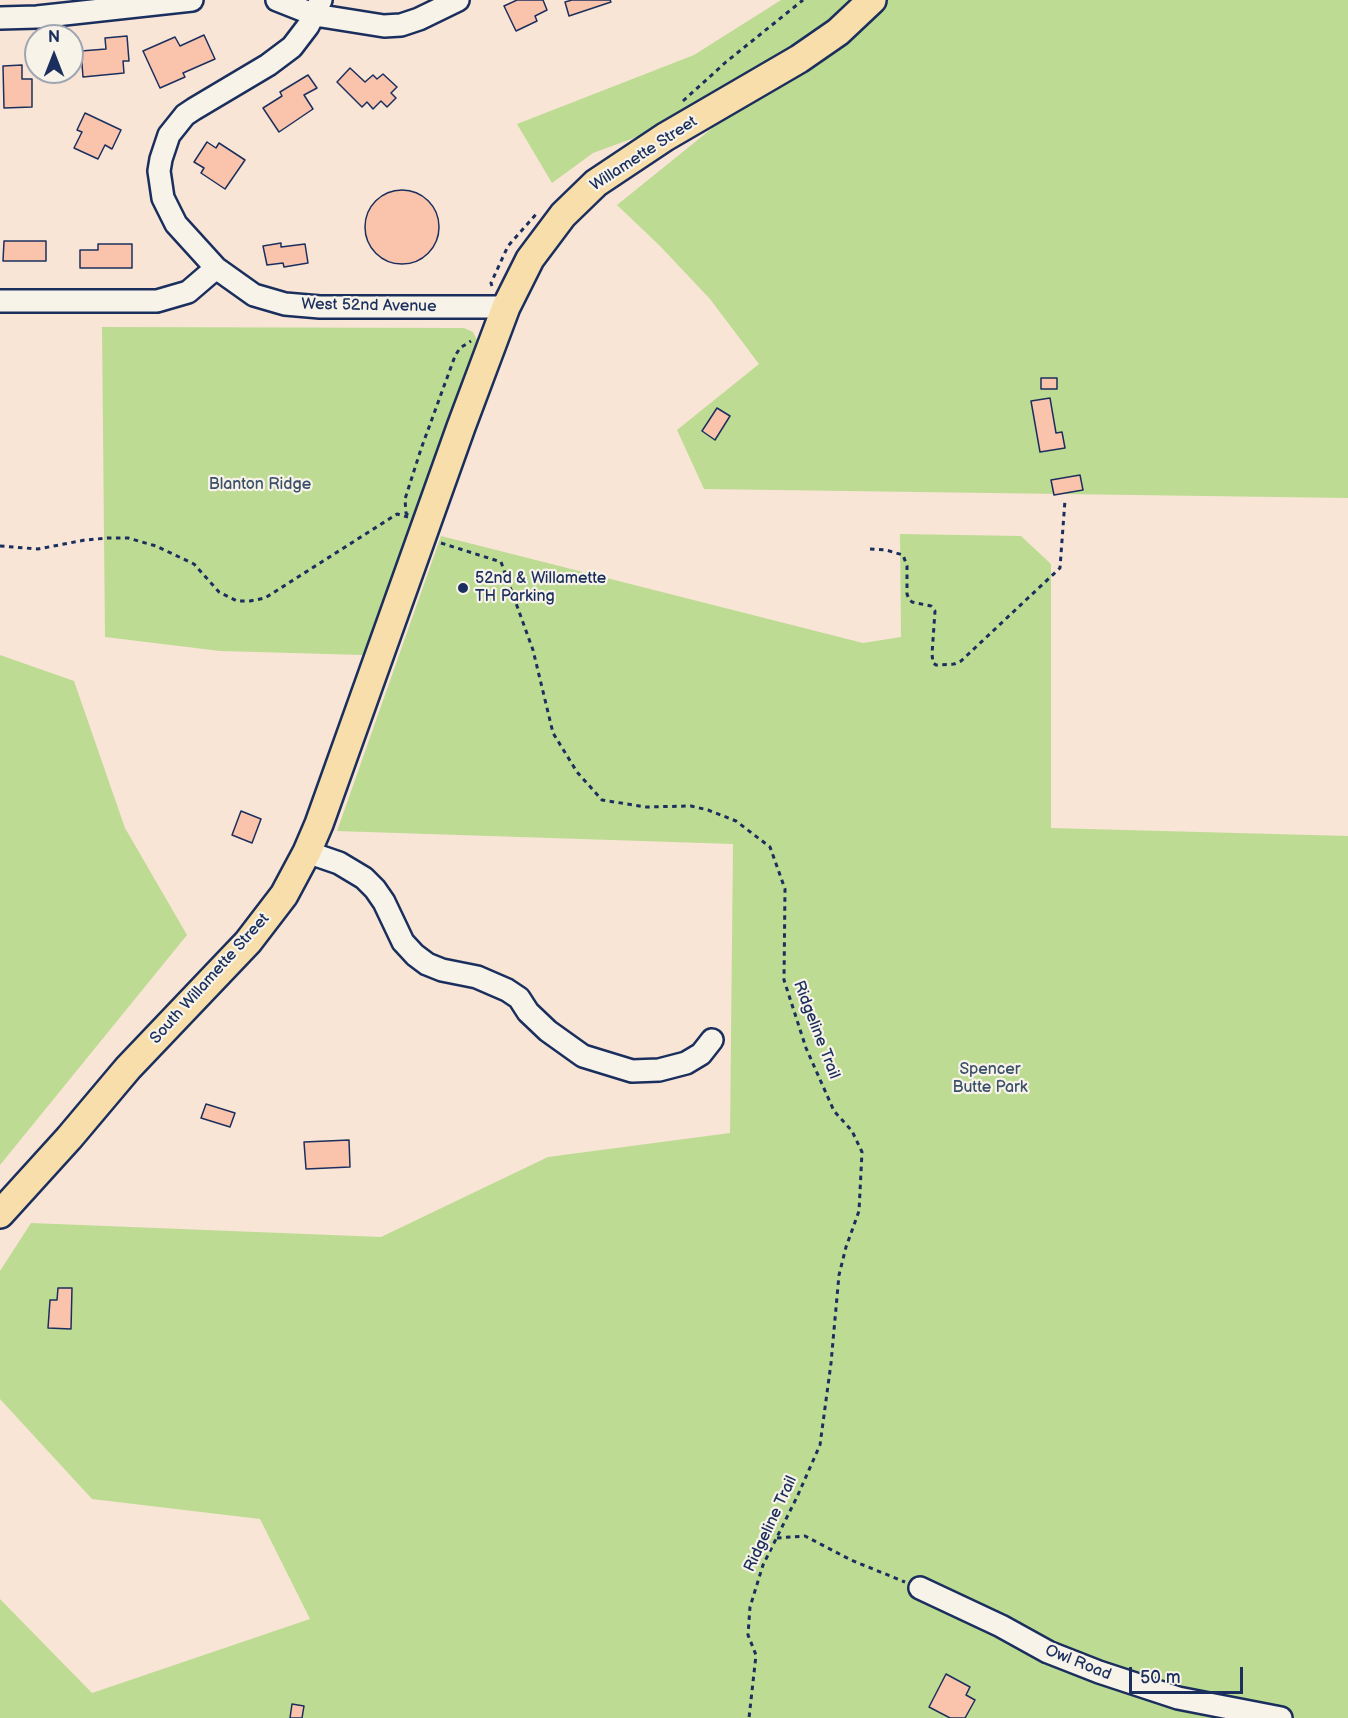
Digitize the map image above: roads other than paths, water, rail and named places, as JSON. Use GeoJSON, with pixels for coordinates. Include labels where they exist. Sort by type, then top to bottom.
{"type":"FeatureCollection","features":[{"type":"Feature","properties":{"kind":"main road","name":"Willamette Street"},"geometry":{"type":"LineString","coordinates":[[425,530],[506,307],[530,259],[563,215],[596,183],[657,142],[799,59],[838,32],[872,0]]}},
{"type":"Feature","properties":{"kind":"main road","name":"South Willamette Street"},"geometry":{"type":"LineString","coordinates":[[0,1214],[128,1068],[248,942],[284,896],[319,824],[425,530]]}},
{"type":"Feature","properties":{"kind":"street"},"geometry":{"type":"LineString","coordinates":[[0,18],[37,17],[192,0]]}},
{"type":"Feature","properties":{"kind":"street"},"geometry":{"type":"LineString","coordinates":[[277,0],[318,7],[368,24],[384,26],[401,25],[419,19],[458,0]]}},
{"type":"Feature","properties":{"kind":"street","name":"West 52nd Avenue"},"geometry":{"type":"LineString","coordinates":[[318,7],[292,47],[268,65],[194,109],[180,120],[169,135],[159,171],[163,198],[176,224],[216,268],[254,295],[285,304],[320,307],[506,307]]}},
{"type":"Feature","properties":{"kind":"street"},"geometry":{"type":"LineString","coordinates":[[0,301],[157,301],[188,292],[216,268]]}},
{"type":"Feature","properties":{"kind":"street"},"geometry":{"type":"LineString","coordinates":[[307,852],[339,863],[364,878],[384,902],[403,942],[427,964],[442,970],[477,977],[507,990],[519,998],[528,1012],[548,1031],[583,1056],[632,1071],[659,1070],[686,1063],[701,1054],[712,1040]]}},
{"type":"Feature","properties":{"kind":"street","name":"Owl Road"},"geometry":{"type":"LineString","coordinates":[[920,1588],[993,1622],[1048,1652],[1124,1681],[1178,1698],[1281,1718]]}},
{"type":"Feature","properties":{"kind":"place","name":"52nd & Willamette TH Parking"},"geometry":{"type":"Point","coordinates":[463,588]}},
{"type":"Feature","properties":{"kind":"park label","name":"Blanton Ridge"},"geometry":{"type":"Point","coordinates":[260,485]}},
{"type":"Feature","properties":{"kind":"park label","name":"Spencer Butte Park"},"geometry":{"type":"Point","coordinates":[990,1079]}}]}
